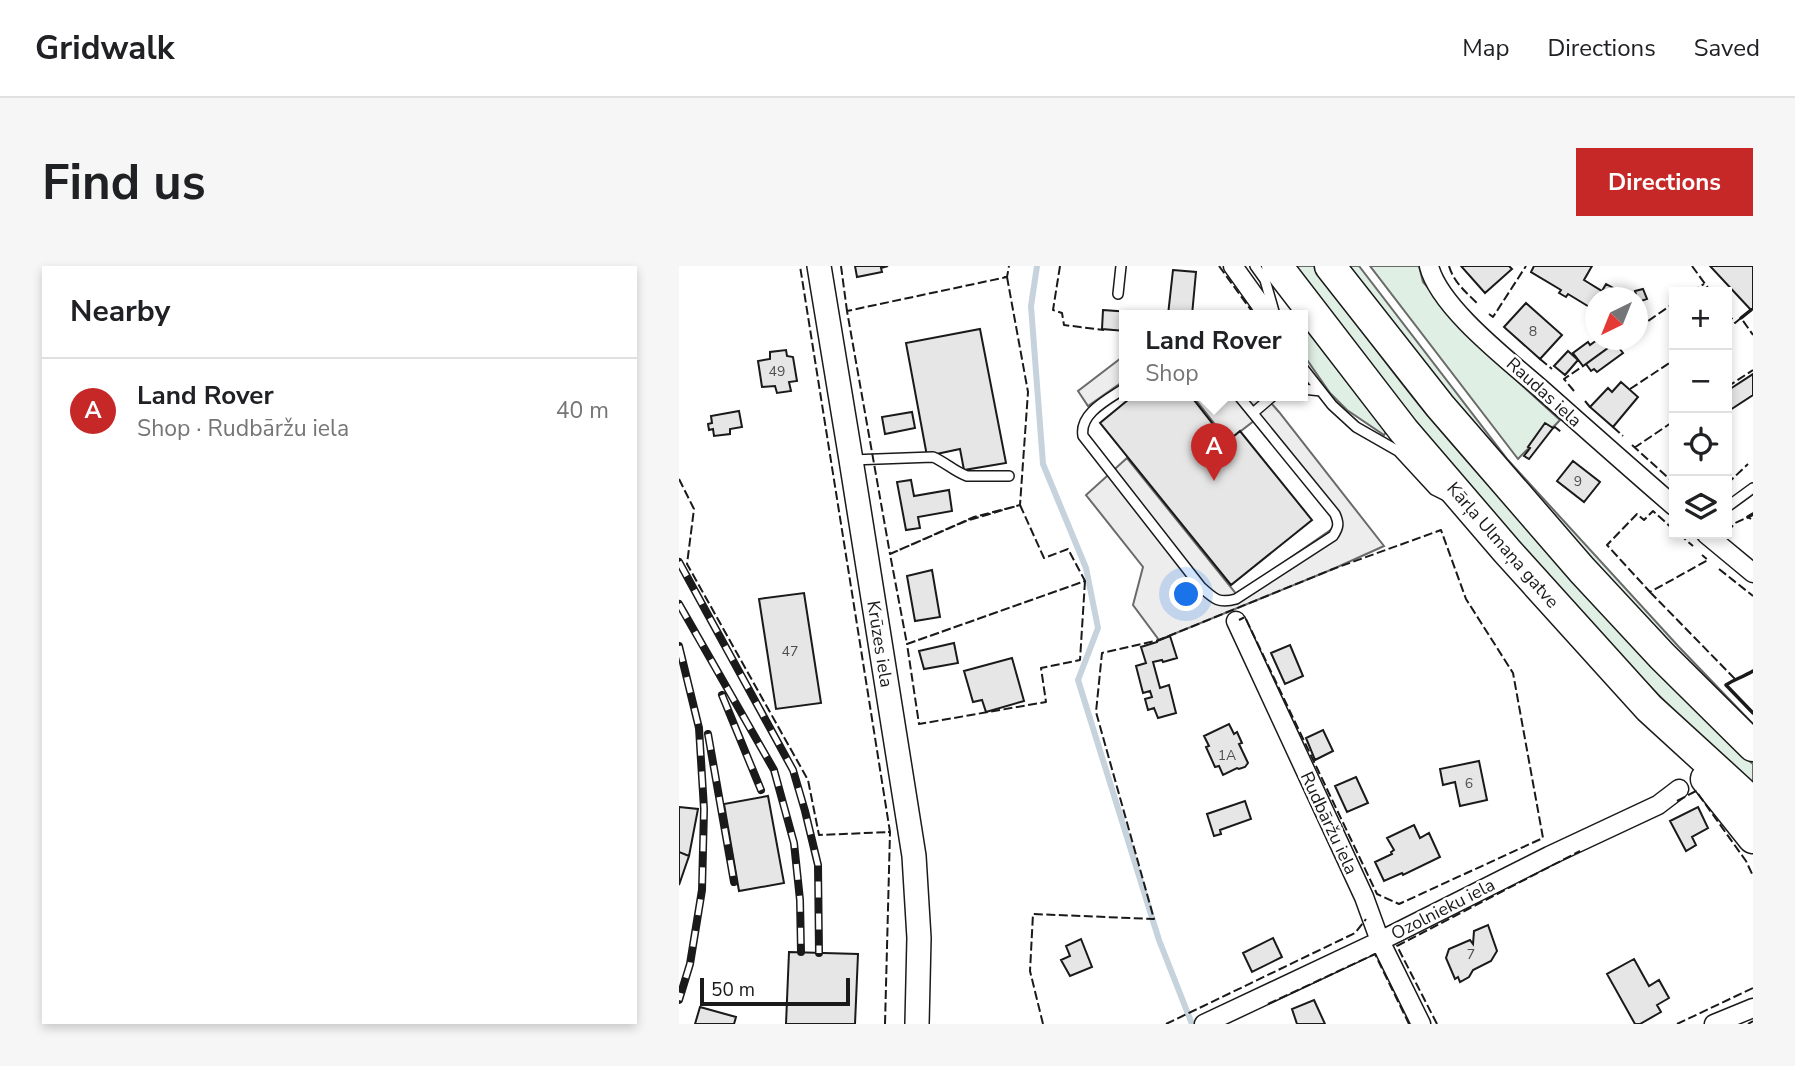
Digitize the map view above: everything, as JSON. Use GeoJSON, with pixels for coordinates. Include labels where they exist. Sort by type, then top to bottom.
{"type":"FeatureCollection","features":[{"type":"Feature","properties":{"kind":"highway","name":"Kārļa Ulmaņa gatve"},"geometry":{"type":"LineString","coordinates":[[1276,266],[1404,431],[1470,507],[1649,708],[1753,803]]}},
{"type":"Feature","properties":{"kind":"highway"},"geometry":{"type":"LineString","coordinates":[[1330,266],[1440,406],[1581,570],[1753,746]]}},
{"type":"Feature","properties":{"kind":"highway"},"geometry":{"type":"LineString","coordinates":[[1649,708],[1753,838]]}},
{"type":"Feature","properties":{"kind":"street","name":"Krūzes iela"},"geometry":{"type":"LineString","coordinates":[[819,266],[914,856],[919,938],[917,1024]]}},
{"type":"Feature","properties":{"kind":"street"},"geometry":{"type":"LineString","coordinates":[[1233,266],[1264,310]]}},
{"type":"Feature","properties":{"kind":"street","name":"Raudas iela"},"geometry":{"type":"LineString","coordinates":[[1429,266],[1432,277],[1445,298],[1476,331],[1669,502]]}},
{"type":"Feature","properties":{"kind":"street"},"geometry":{"type":"LineString","coordinates":[[1712,539],[1753,573]]}},
{"type":"Feature","properties":{"kind":"street","name":"Rudbāržu iela"},"geometry":{"type":"LineString","coordinates":[[1236,621],[1364,897],[1380,941],[1421,1024]]}},
{"type":"Feature","properties":{"kind":"street","name":"Ozolnieku iela"},"geometry":{"type":"LineString","coordinates":[[1204,1024],[1380,941],[1549,856],[1658,806],[1679,789]]}},
{"type":"Feature","properties":{"kind":"street"},"geometry":{"type":"LineString","coordinates":[[1714,1024],[1753,1008]]}},
{"type":"Feature","properties":{"kind":"lane"},"geometry":{"type":"LineString","coordinates":[[1118,294],[1121,266]]}},
{"type":"Feature","properties":{"kind":"lane"},"geometry":{"type":"LineString","coordinates":[[1255,266],[1265,279],[1274,310]]}},
{"type":"Feature","properties":{"kind":"lane"},"geometry":{"type":"LineString","coordinates":[[1308,374],[1332,405],[1356,427],[1398,451],[1434,490],[1470,507]]}},
{"type":"Feature","properties":{"kind":"lane"},"geometry":{"type":"LineString","coordinates":[[1308,390],[1321,391]]}},
{"type":"Feature","properties":{"kind":"lane"},"geometry":{"type":"LineString","coordinates":[[1119,393],[1088,416],[1082,430],[1083,436],[1201,587],[1212,597],[1224,602],[1236,599],[1333,536],[1339,522],[1243,401]]}},
{"type":"Feature","properties":{"kind":"lane"},"geometry":{"type":"LineString","coordinates":[[1253,413],[1267,401]]}},
{"type":"Feature","properties":{"kind":"lane"},"geometry":{"type":"LineString","coordinates":[[851,460],[933,457],[967,476],[1009,476]]}},
{"type":"Feature","properties":{"kind":"lane"},"geometry":{"type":"LineString","coordinates":[[1732,503],[1753,488]]}},
{"type":"Feature","properties":{"kind":"lane"},"geometry":{"type":"LineString","coordinates":[[1228,601],[1236,621]]}},
{"type":"Feature","properties":{"kind":"green space"},"geometry":{"type":"Polygon","coordinates":[[[1292,266],[1314,266],[1430,418],[1541,544],[1733,747],[1753,764],[1753,786],[1680,717],[1575,610],[1437,450],[1292,266]]]}},
{"type":"Feature","properties":{"kind":"green space"},"geometry":{"type":"Polygon","coordinates":[[[1347,266],[1359,266],[1508,460],[1753,724],[1753,729],[1616,588],[1402,339],[1347,266]]]}},
{"type":"Feature","properties":{"kind":"green space"},"geometry":{"type":"Polygon","coordinates":[[[1370,266],[1419,266],[1423,282],[1484,351],[1560,420],[1518,459],[1370,266]]]}},
{"type":"Feature","properties":{"kind":"green space"},"geometry":{"type":"Polygon","coordinates":[[[1308,331],[1386,432],[1384,435],[1347,410],[1330,393],[1308,361],[1308,331]]]}},
{"type":"Feature","properties":{"kind":"shaded area"},"geometry":{"type":"Polygon","coordinates":[[[1119,360],[1119,384],[1088,406],[1078,391],[1119,360]]]}},
{"type":"Feature","properties":{"kind":"shaded area"},"geometry":{"type":"Polygon","coordinates":[[[1197,401],[1269,401],[1384,546],[1159,640],[1133,605],[1143,567],[1086,495],[1127,458],[1237,595],[1342,522],[1259,417],[1228,441],[1197,401]]]}},
{"type":"Feature","properties":{"kind":"building"},"geometry":{"type":"Polygon","coordinates":[[[855,266],[888,266],[881,268],[882,272],[857,277],[855,266]]]}},
{"type":"Feature","properties":{"kind":"building"},"geometry":{"type":"Polygon","coordinates":[[[1461,266],[1509,266],[1512,269],[1485,293],[1461,266]]]}},
{"type":"Feature","properties":{"kind":"building"},"geometry":{"type":"Polygon","coordinates":[[[1534,266],[1592,266],[1584,280],[1595,287],[1585,287],[1585,304],[1568,294],[1566,297],[1559,293],[1561,290],[1531,272],[1534,266]]]}},
{"type":"Feature","properties":{"kind":"building"},"geometry":{"type":"Polygon","coordinates":[[[1710,266],[1753,266],[1753,308],[1751,310],[1710,266]]]}},
{"type":"Feature","properties":{"kind":"building"},"geometry":{"type":"Polygon","coordinates":[[[1173,270],[1196,272],[1192,310],[1169,310],[1173,270]]]}},
{"type":"Feature","properties":{"kind":"building"},"geometry":{"type":"Polygon","coordinates":[[[1526,303],[1562,335],[1540,359],[1504,327],[1526,303]]]}},
{"type":"Feature","properties":{"kind":"building"},"geometry":{"type":"Polygon","coordinates":[[[1103,310],[1119,311],[1119,330],[1102,329],[1103,310]]]}},
{"type":"Feature","properties":{"kind":"building"},"geometry":{"type":"Polygon","coordinates":[[[980,329],[1006,463],[964,470],[960,449],[927,456],[906,343],[980,329]]]}},
{"type":"Feature","properties":{"kind":"building"},"geometry":{"type":"Polygon","coordinates":[[[1585,344],[1585,350],[1605,350],[1583,366],[1573,353],[1585,344]]]}},
{"type":"Feature","properties":{"kind":"building"},"geometry":{"type":"Polygon","coordinates":[[[786,350],[787,356],[793,357],[797,381],[789,382],[791,391],[777,393],[775,386],[762,387],[758,361],[770,359],[770,352],[786,350]]]}},
{"type":"Feature","properties":{"kind":"building"},"geometry":{"type":"Polygon","coordinates":[[[1605,350],[1621,350],[1623,353],[1597,372],[1594,369],[1591,371],[1586,364],[1605,350]]]}},
{"type":"Feature","properties":{"kind":"building"},"geometry":{"type":"Polygon","coordinates":[[[1568,351],[1578,360],[1565,375],[1554,366],[1568,351]]]}},
{"type":"Feature","properties":{"kind":"building"},"geometry":{"type":"Polygon","coordinates":[[[1753,374],[1753,395],[1732,409],[1732,388],[1753,374]]]}},
{"type":"Feature","properties":{"kind":"building"},"geometry":{"type":"Polygon","coordinates":[[[1621,382],[1638,397],[1613,427],[1590,407],[1608,388],[1612,392],[1621,382]]]}},
{"type":"Feature","properties":{"kind":"building"},"geometry":{"type":"Polygon","coordinates":[[[1127,401],[1195,401],[1227,442],[1240,431],[1312,520],[1231,585],[1100,423],[1127,401]]]}},
{"type":"Feature","properties":{"kind":"building"},"geometry":{"type":"Polygon","coordinates":[[[739,411],[742,427],[730,429],[730,434],[714,436],[713,429],[709,430],[711,416],[739,411]]]}},
{"type":"Feature","properties":{"kind":"building"},"geometry":{"type":"Polygon","coordinates":[[[912,412],[915,428],[885,434],[882,417],[912,412]]]}},
{"type":"Feature","properties":{"kind":"building"},"geometry":{"type":"Polygon","coordinates":[[[1545,423],[1553,428],[1529,459],[1524,456],[1530,448],[1528,447],[1545,423]]]}},
{"type":"Feature","properties":{"kind":"building"},"geometry":{"type":"Polygon","coordinates":[[[1573,461],[1600,482],[1584,502],[1557,481],[1573,461]]]}},
{"type":"Feature","properties":{"kind":"building"},"geometry":{"type":"Polygon","coordinates":[[[911,480],[914,496],[949,490],[952,511],[918,517],[920,528],[906,530],[897,482],[911,480]]]}},
{"type":"Feature","properties":{"kind":"building"},"geometry":{"type":"Polygon","coordinates":[[[932,570],[940,617],[915,621],[907,576],[932,570]]]}},
{"type":"Feature","properties":{"kind":"building"},"geometry":{"type":"Polygon","coordinates":[[[804,593],[821,703],[776,709],[759,599],[804,593]]]}},
{"type":"Feature","properties":{"kind":"building"},"geometry":{"type":"Polygon","coordinates":[[[1170,636],[1177,658],[1153,662],[1160,688],[1169,685],[1176,713],[1158,718],[1154,708],[1148,710],[1145,699],[1152,697],[1150,691],[1143,693],[1136,666],[1146,663],[1141,647],[1170,636]]]}},
{"type":"Feature","properties":{"kind":"building"},"geometry":{"type":"Polygon","coordinates":[[[954,643],[958,663],[924,669],[919,651],[954,643]]]}},
{"type":"Feature","properties":{"kind":"building"},"geometry":{"type":"Polygon","coordinates":[[[1290,645],[1303,676],[1285,684],[1271,653],[1290,645]]]}},
{"type":"Feature","properties":{"kind":"building"},"geometry":{"type":"Polygon","coordinates":[[[1012,658],[1024,701],[986,712],[982,700],[973,702],[964,671],[1012,658]]]}},
{"type":"Feature","properties":{"kind":"building"},"geometry":{"type":"Polygon","coordinates":[[[1229,724],[1234,734],[1237,732],[1242,743],[1239,744],[1248,763],[1245,767],[1223,775],[1219,766],[1215,767],[1204,736],[1229,724]]]}},
{"type":"Feature","properties":{"kind":"building"},"geometry":{"type":"Polygon","coordinates":[[[1323,730],[1333,751],[1315,760],[1306,738],[1323,730]]]}},
{"type":"Feature","properties":{"kind":"building"},"geometry":{"type":"Polygon","coordinates":[[[1479,761],[1487,800],[1460,806],[1455,782],[1443,785],[1440,769],[1479,761]]]}},
{"type":"Feature","properties":{"kind":"building"},"geometry":{"type":"Polygon","coordinates":[[[1356,777],[1368,803],[1347,812],[1335,786],[1356,777]]]}},
{"type":"Feature","properties":{"kind":"building"},"geometry":{"type":"Polygon","coordinates":[[[768,796],[784,883],[739,891],[724,804],[768,796]]]}},
{"type":"Feature","properties":{"kind":"building"},"geometry":{"type":"Polygon","coordinates":[[[1245,801],[1251,819],[1220,830],[1221,834],[1214,836],[1207,814],[1245,801]]]}},
{"type":"Feature","properties":{"kind":"building"},"geometry":{"type":"Polygon","coordinates":[[[679,807],[698,809],[689,856],[679,852],[679,807]]]}},
{"type":"Feature","properties":{"kind":"building"},"geometry":{"type":"Polygon","coordinates":[[[1698,807],[1708,828],[1692,837],[1696,845],[1686,851],[1670,821],[1698,807]]]}},
{"type":"Feature","properties":{"kind":"building"},"geometry":{"type":"Polygon","coordinates":[[[1414,825],[1420,838],[1429,833],[1440,857],[1384,881],[1375,862],[1392,854],[1394,850],[1387,838],[1414,825]]]}},
{"type":"Feature","properties":{"kind":"building"},"geometry":{"type":"Polygon","coordinates":[[[679,852],[689,856],[679,885],[679,852]]]}},
{"type":"Feature","properties":{"kind":"building"},"geometry":{"type":"Polygon","coordinates":[[[1488,925],[1497,951],[1491,961],[1473,970],[1469,977],[1460,982],[1458,977],[1455,979],[1446,958],[1449,949],[1470,940],[1473,944],[1474,931],[1488,925]]]}},
{"type":"Feature","properties":{"kind":"building"},"geometry":{"type":"Polygon","coordinates":[[[1273,938],[1282,957],[1252,972],[1243,953],[1273,938]]]}},
{"type":"Feature","properties":{"kind":"building"},"geometry":{"type":"Polygon","coordinates":[[[1081,939],[1092,967],[1070,976],[1061,960],[1070,956],[1066,946],[1081,939]]]}},
{"type":"Feature","properties":{"kind":"building"},"geometry":{"type":"Polygon","coordinates":[[[789,952],[858,954],[855,1024],[786,1024],[789,952]]]}},
{"type":"Feature","properties":{"kind":"building"},"geometry":{"type":"Polygon","coordinates":[[[1634,959],[1649,986],[1659,980],[1669,998],[1657,1005],[1661,1012],[1640,1024],[1635,1024],[1607,974],[1634,959]]]}},
{"type":"Feature","properties":{"kind":"building"},"geometry":{"type":"Polygon","coordinates":[[[1314,1000],[1325,1024],[1297,1024],[1292,1009],[1314,1000]]]}},
{"type":"Feature","properties":{"kind":"building"},"geometry":{"type":"Polygon","coordinates":[[[700,1007],[736,1017],[734,1024],[695,1024],[700,1007]]]}},
{"type":"Feature","properties":{"kind":"waterway"},"geometry":{"type":"LineString","coordinates":[[1037,266],[1031,306],[1043,464],[1086,568],[1098,628],[1078,680],[1159,940],[1192,1024]]}},
{"type":"Feature","properties":{"kind":"railway"},"geometry":{"type":"LineString","coordinates":[[679,562],[793,770],[818,865],[819,953]]}},
{"type":"Feature","properties":{"kind":"railway"},"geometry":{"type":"LineString","coordinates":[[679,604],[774,770],[794,843],[800,900],[801,952]]}},
{"type":"Feature","properties":{"kind":"railway"},"geometry":{"type":"LineString","coordinates":[[679,646],[699,728],[704,809],[702,890],[690,964],[679,1000]]}},
{"type":"Feature","properties":{"kind":"railway"},"geometry":{"type":"LineString","coordinates":[[722,695],[761,790]]}},
{"type":"Feature","properties":{"kind":"railway"},"geometry":{"type":"LineString","coordinates":[[708,734],[734,882]]}},
{"type":"Feature","properties":{"kind":"fence"},"geometry":{"type":"LineString","coordinates":[[679,479],[694,509],[687,564],[808,780],[819,835],[890,832],[800,266]]}},
{"type":"Feature","properties":{"kind":"fence"},"geometry":{"type":"LineString","coordinates":[[841,266],[847,311],[850,311]]}},
{"type":"Feature","properties":{"kind":"fence"},"geometry":{"type":"LineString","coordinates":[[1004,277],[1007,277],[1009,266]]}},
{"type":"Feature","properties":{"kind":"fence"},"geometry":{"type":"LineString","coordinates":[[1060,266],[1053,310],[1062,313],[1064,325],[1104,330]]}},
{"type":"Feature","properties":{"kind":"fence"},"geometry":{"type":"LineString","coordinates":[[1219,266],[1251,310]]}},
{"type":"Feature","properties":{"kind":"fence"},"geometry":{"type":"LineString","coordinates":[[1449,266],[1458,283],[1479,305]]}},
{"type":"Feature","properties":{"kind":"fence"},"geometry":{"type":"LineString","coordinates":[[1489,314],[1493,317],[1526,266]]}},
{"type":"Feature","properties":{"kind":"fence"},"geometry":{"type":"LineString","coordinates":[[1692,266],[1707,287]]}},
{"type":"Feature","properties":{"kind":"fence"},"geometry":{"type":"LineString","coordinates":[[1007,277],[1028,392],[1020,505],[974,517],[890,554],[847,311],[1007,277]]}},
{"type":"Feature","properties":{"kind":"fence"},"geometry":{"type":"LineString","coordinates":[[1699,287],[1704,284]]}},
{"type":"Feature","properties":{"kind":"fence"},"geometry":{"type":"LineString","coordinates":[[1648,321],[1669,306]]}},
{"type":"Feature","properties":{"kind":"fence"},"geometry":{"type":"LineString","coordinates":[[1732,319],[1735,323],[1741,318],[1753,335]]}},
{"type":"Feature","properties":{"kind":"fence"},"geometry":{"type":"LineString","coordinates":[[1540,359],[1552,369]]}},
{"type":"Feature","properties":{"kind":"fence"},"geometry":{"type":"LineString","coordinates":[[1630,389],[1669,363]]}},
{"type":"Feature","properties":{"kind":"fence"},"geometry":{"type":"LineString","coordinates":[[1574,391],[1564,379],[1583,366]]}},
{"type":"Feature","properties":{"kind":"fence"},"geometry":{"type":"LineString","coordinates":[[1732,384],[1753,370]]}},
{"type":"Feature","properties":{"kind":"fence"},"geometry":{"type":"LineString","coordinates":[[1585,401],[1590,407]]}},
{"type":"Feature","properties":{"kind":"fence"},"geometry":{"type":"LineString","coordinates":[[1634,448],[1669,424]]}},
{"type":"Feature","properties":{"kind":"fence"},"geometry":{"type":"LineString","coordinates":[[1613,427],[1623,436]]}},
{"type":"Feature","properties":{"kind":"fence"},"geometry":{"type":"LineString","coordinates":[[1553,428],[1561,432]]}},
{"type":"Feature","properties":{"kind":"fence"},"geometry":{"type":"LineString","coordinates":[[1632,445],[1669,478]]}},
{"type":"Feature","properties":{"kind":"fence"},"geometry":{"type":"LineString","coordinates":[[1732,479],[1748,464]]}},
{"type":"Feature","properties":{"kind":"fence"},"geometry":{"type":"LineString","coordinates":[[1020,505],[1044,558],[1068,549],[1085,581],[907,644],[890,554],[966,521],[1020,505]]}},
{"type":"Feature","properties":{"kind":"fence"},"geometry":{"type":"LineString","coordinates":[[1669,525],[1653,511],[1644,520],[1637,514],[1607,545],[1650,592],[1708,560],[1702,555]]}},
{"type":"Feature","properties":{"kind":"fence"},"geometry":{"type":"LineString","coordinates":[[1732,526],[1748,517],[1751,519]]}},
{"type":"Feature","properties":{"kind":"fence"},"geometry":{"type":"LineString","coordinates":[[1043,1024],[1030,971],[1033,914],[1154,919],[1096,712],[1102,653],[1159,640],[1333,569],[1441,530],[1466,599],[1513,673],[1543,838],[1399,904],[1377,894],[1245,617],[1239,620]]}},
{"type":"Feature","properties":{"kind":"fence"},"geometry":{"type":"LineString","coordinates":[[1685,539],[1693,546]]}},
{"type":"Feature","properties":{"kind":"fence"},"geometry":{"type":"LineString","coordinates":[[1719,569],[1753,596]]}},
{"type":"Feature","properties":{"kind":"fence"},"geometry":{"type":"LineString","coordinates":[[1085,581],[1080,660],[1041,668],[1046,702],[919,724],[907,644],[1085,581]]}},
{"type":"Feature","properties":{"kind":"fence"},"geometry":{"type":"LineString","coordinates":[[1650,592],[1736,680]]}},
{"type":"Feature","properties":{"kind":"fence"},"geometry":{"type":"LineString","coordinates":[[1677,801],[1696,791],[1746,861],[1753,876]]}},
{"type":"Feature","properties":{"kind":"fence"},"geometry":{"type":"LineString","coordinates":[[885,1024],[888,832]]}},
{"type":"Feature","properties":{"kind":"fence"},"geometry":{"type":"LineString","coordinates":[[1437,1024],[1397,946],[1580,851]]}},
{"type":"Feature","properties":{"kind":"fence"},"geometry":{"type":"LineString","coordinates":[[1166,1024],[1355,933],[1366,919]]}},
{"type":"Feature","properties":{"kind":"fence"},"geometry":{"type":"LineString","coordinates":[[1268,1004],[1375,954],[1409,1024]]}},
{"type":"Feature","properties":{"kind":"fence"},"geometry":{"type":"LineString","coordinates":[[1677,1024],[1753,988]]}},
{"type":"Feature","properties":{"kind":"fence"},"geometry":{"type":"LineString","coordinates":[[1748,1024],[1753,1021]]}},
{"type":"Feature","properties":{"kind":"wall"},"geometry":{"type":"LineString","coordinates":[[1741,318],[1751,310]]}},
{"type":"Feature","properties":{"kind":"wall"},"geometry":{"type":"LineString","coordinates":[[1748,517],[1753,514]]}},
{"type":"Feature","properties":{"kind":"wall"},"geometry":{"type":"LineString","coordinates":[[1753,671],[1726,685],[1753,713]]}},
{"type":"Feature","properties":{"kind":"place","name":"Land Rover"},"geometry":{"type":"Point","coordinates":[1214,481]}}]}
